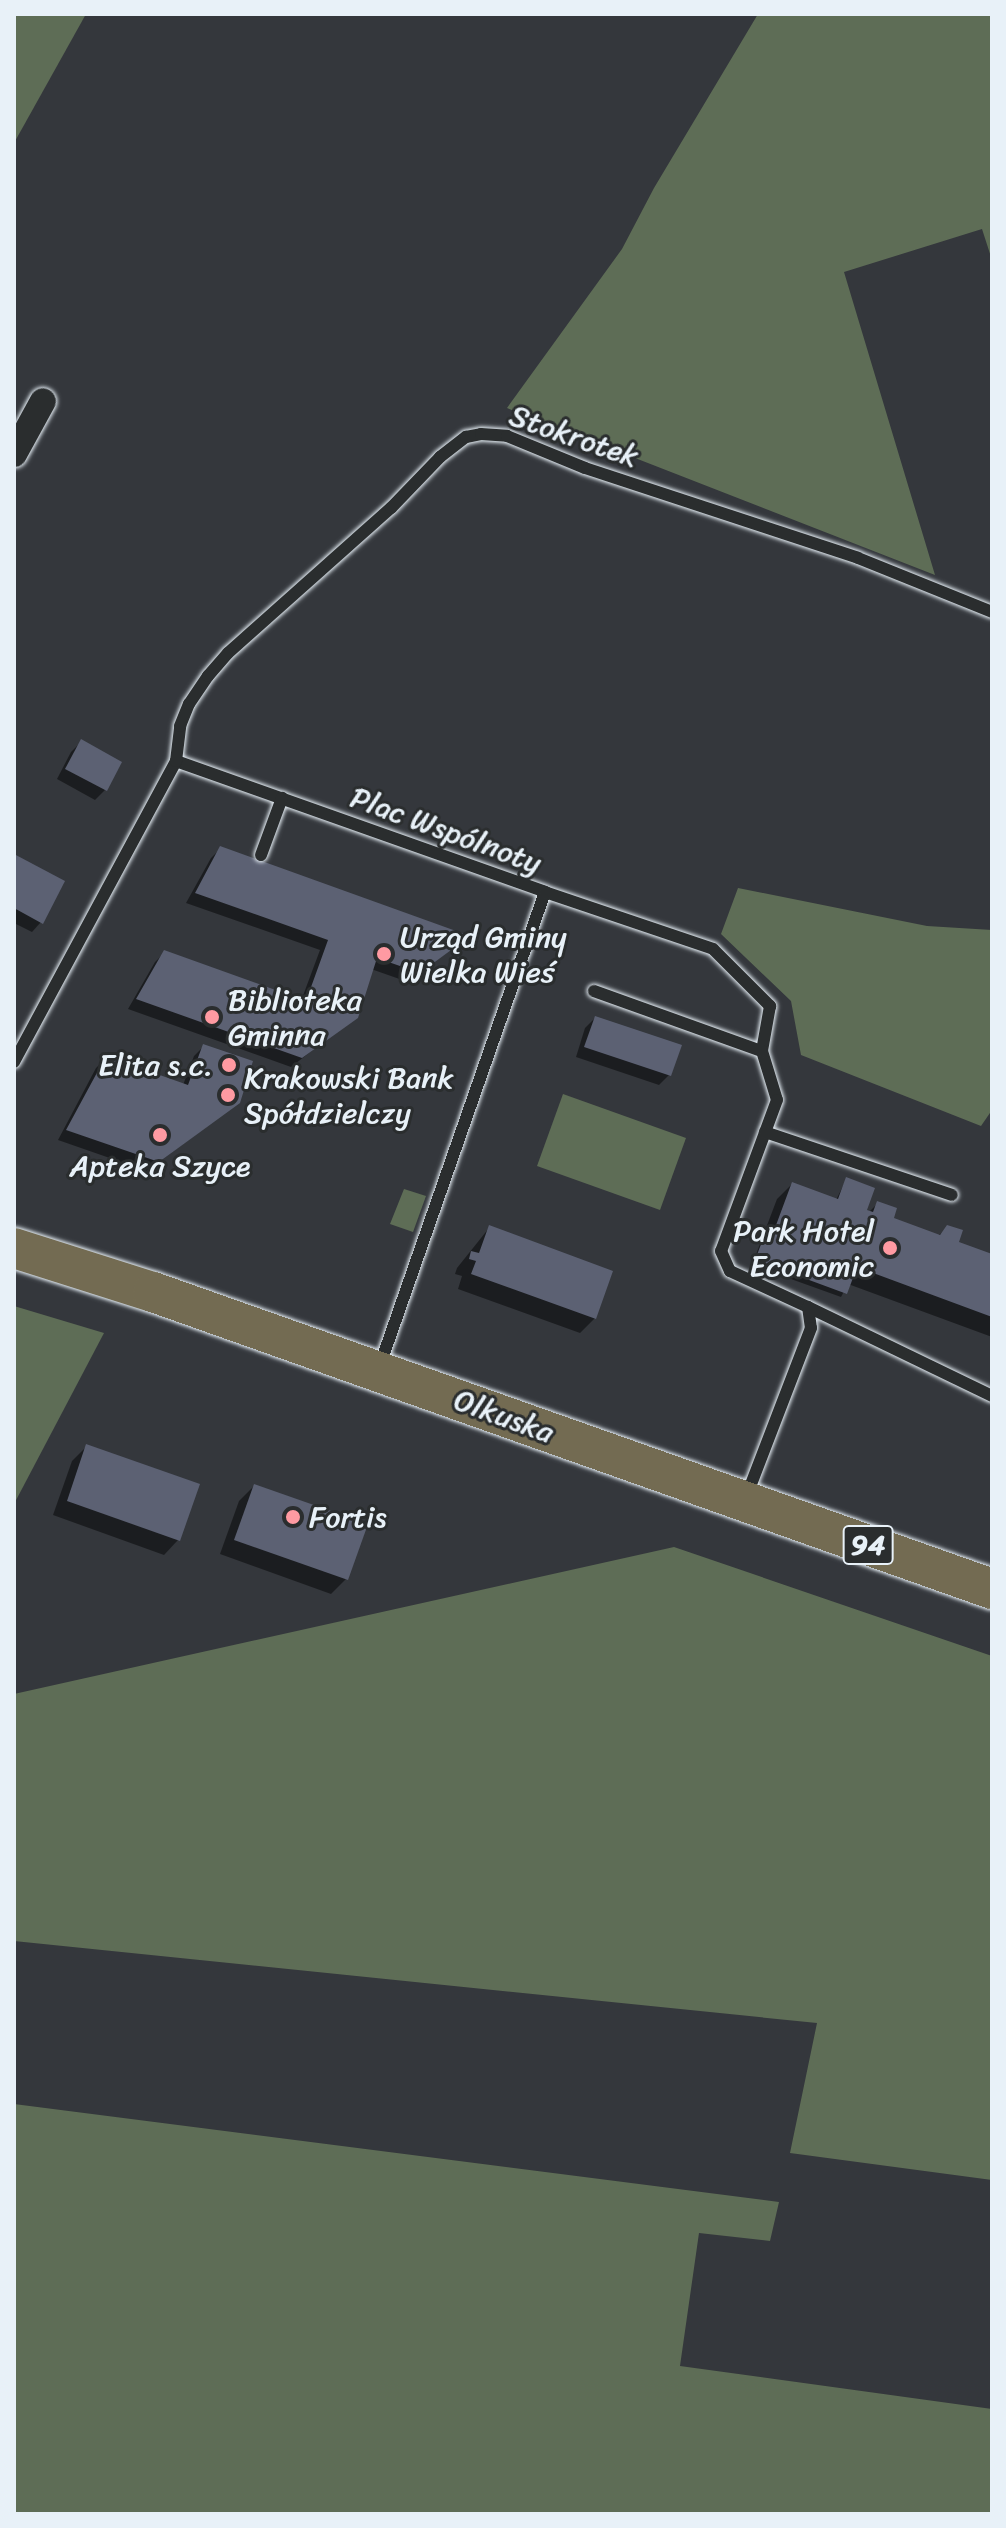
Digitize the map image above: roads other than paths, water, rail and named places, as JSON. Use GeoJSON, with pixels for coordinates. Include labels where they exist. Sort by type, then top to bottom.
{"type":"FeatureCollection","features":[{"type":"Feature","properties":{"kind":"main road","name":"Olkuska"},"geometry":{"type":"LineString","coordinates":[[14,1248],[153,1292],[992,1589]]}},
{"type":"Feature","properties":{"kind":"street"},"geometry":{"type":"LineString","coordinates":[[14,454],[43,401]]}},
{"type":"Feature","properties":{"kind":"lane","name":"Stokrotek"},"geometry":{"type":"LineString","coordinates":[[176,761],[180,726],[189,704],[228,653],[391,508],[440,457],[466,437],[481,434],[507,436],[585,468],[858,558],[992,612]]}},
{"type":"Feature","properties":{"kind":"lane","name":"Plac Wspólnoty"},"geometry":{"type":"LineString","coordinates":[[176,761],[545,892],[377,1371]]}},
{"type":"Feature","properties":{"kind":"lane"},"geometry":{"type":"LineString","coordinates":[[14,1062],[176,761]]}},
{"type":"Feature","properties":{"kind":"lane"},"geometry":{"type":"LineString","coordinates":[[261,855],[282,798]]}},
{"type":"Feature","properties":{"kind":"lane"},"geometry":{"type":"LineString","coordinates":[[545,892],[713,949],[770,1006],[762,1051],[777,1100],[721,1251],[730,1271],[992,1396]]}},
{"type":"Feature","properties":{"kind":"lane"},"geometry":{"type":"LineString","coordinates":[[594,991],[762,1051]]}},
{"type":"Feature","properties":{"kind":"lane"},"geometry":{"type":"LineString","coordinates":[[765,1132],[952,1195]]}},
{"type":"Feature","properties":{"kind":"lane"},"geometry":{"type":"LineString","coordinates":[[745,1502],[811,1328],[808,1307]]}},
{"type":"Feature","properties":{"kind":"place","name":"Urząd Gminy Wielka Wieś"},"geometry":{"type":"Point","coordinates":[384,954]}},
{"type":"Feature","properties":{"kind":"place","name":"Biblioteka Gminna"},"geometry":{"type":"Point","coordinates":[212,1017]}},
{"type":"Feature","properties":{"kind":"place","name":"Elita s.c."},"geometry":{"type":"Point","coordinates":[229,1065]}},
{"type":"Feature","properties":{"kind":"place","name":"Krakowski Bank Spółdzielczy"},"geometry":{"type":"Point","coordinates":[228,1095]}},
{"type":"Feature","properties":{"kind":"place","name":"Apteka Szyce"},"geometry":{"type":"Point","coordinates":[160,1135]}},
{"type":"Feature","properties":{"kind":"place","name":"Park Hotel Economic"},"geometry":{"type":"Point","coordinates":[890,1248]}},
{"type":"Feature","properties":{"kind":"place","name":"Fortis"},"geometry":{"type":"Point","coordinates":[293,1517]}}]}
